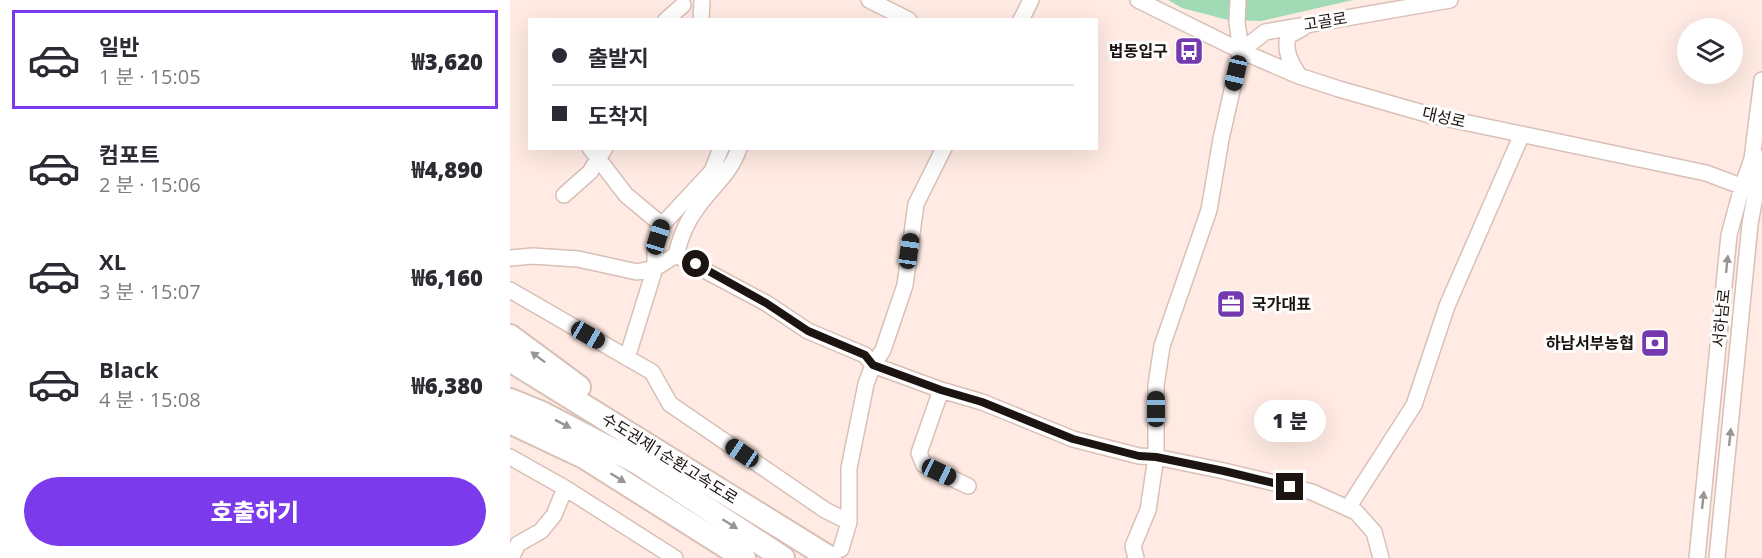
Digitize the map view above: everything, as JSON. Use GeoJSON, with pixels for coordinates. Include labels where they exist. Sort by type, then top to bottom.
{"type":"FeatureCollection","features":[{"type":"Feature","properties":{"kind":"highway"},"geometry":{"type":"LineString","coordinates":[[510,336],[704,479]]}},
{"type":"Feature","properties":{"kind":"highway","name":"수도권제1순환고속도로"},"geometry":{"type":"LineString","coordinates":[[510,360],[704,479],[836,553]]}},
{"type":"Feature","properties":{"kind":"highway"},"geometry":{"type":"LineString","coordinates":[[510,399],[638,463],[783,558]]}},
{"type":"Feature","properties":{"kind":"highway"},"geometry":{"type":"LineString","coordinates":[[510,422],[584,457],[744,558]]}},
{"type":"Feature","properties":{"kind":"street"},"geometry":{"type":"LineString","coordinates":[[701,18],[702,0]]}},
{"type":"Feature","properties":{"kind":"street"},"geometry":{"type":"LineString","coordinates":[[869,0],[905,18]]}},
{"type":"Feature","properties":{"kind":"street"},"geometry":{"type":"LineString","coordinates":[[1022,18],[1031,0]]}},
{"type":"Feature","properties":{"kind":"street","name":"대성로"},"geometry":{"type":"LineString","coordinates":[[1138,0],[1241,51],[1299,76],[1399,107],[1706,173],[1753,191]]}},
{"type":"Feature","properties":{"kind":"street"},"geometry":{"type":"LineString","coordinates":[[1136,558],[1133,546],[1148,510],[1156,457],[1156,385],[1162,346],[1209,210],[1221,139],[1241,51],[1237,22],[1238,0]]}},
{"type":"Feature","properties":{"kind":"street","name":"고골로"},"geometry":{"type":"LineString","coordinates":[[1241,51],[1265,32],[1450,0]]}},
{"type":"Feature","properties":{"kind":"street"},"geometry":{"type":"LineString","coordinates":[[669,18],[683,8]]}},
{"type":"Feature","properties":{"kind":"street"},"geometry":{"type":"LineString","coordinates":[[1299,76],[1289,57],[1286,46],[1288,36],[1311,24]]}},
{"type":"Feature","properties":{"kind":"street","name":"서하남로"},"geometry":{"type":"LineString","coordinates":[[1717,558],[1753,191],[1752,159],[1762,80]]}},
{"type":"Feature","properties":{"kind":"street"},"geometry":{"type":"LineString","coordinates":[[1348,508],[1414,405],[1448,306],[1522,134]]}},
{"type":"Feature","properties":{"kind":"street"},"geometry":{"type":"LineString","coordinates":[[627,358],[655,268],[655,248],[662,225],[712,171],[720,150]]}},
{"type":"Feature","properties":{"kind":"street"},"geometry":{"type":"LineString","coordinates":[[510,258],[533,256],[578,259],[637,272],[655,268],[676,255],[681,234],[694,211],[721,180],[735,160],[738,150]]}},
{"type":"Feature","properties":{"kind":"street"},"geometry":{"type":"LineString","coordinates":[[836,553],[849,522],[849,468],[866,384],[873,365],[883,350],[905,285],[916,204],[943,150]]}},
{"type":"Feature","properties":{"kind":"street"},"geometry":{"type":"LineString","coordinates":[[598,152],[626,195],[662,225]]}},
{"type":"Feature","properties":{"kind":"street"},"geometry":{"type":"LineString","coordinates":[[564,195],[590,172],[598,152]]}},
{"type":"Feature","properties":{"kind":"street","name":"서하남로"},"geometry":{"type":"LineString","coordinates":[[1697,558],[1730,235],[1753,191],[1762,158]]}},
{"type":"Feature","properties":{"kind":"street"},"geometry":{"type":"LineString","coordinates":[[676,255],[766,303],[808,331],[865,355],[873,365],[941,390],[982,402],[1073,439],[1139,456],[1156,457],[1312,492],[1356,512],[1374,532],[1380,558]]}},
{"type":"Feature","properties":{"kind":"street"},"geometry":{"type":"LineString","coordinates":[[510,290],[652,372],[670,404],[825,510],[849,522]]}},
{"type":"Feature","properties":{"kind":"street"},"geometry":{"type":"LineString","coordinates":[[941,390],[919,453],[924,465],[968,486]]}},
{"type":"Feature","properties":{"kind":"street"},"geometry":{"type":"LineString","coordinates":[[510,457],[565,488],[675,558]]}},
{"type":"Feature","properties":{"kind":"street"},"geometry":{"type":"LineString","coordinates":[[511,558],[518,544],[541,531],[554,515],[565,488]]}},
{"type":"Feature","properties":{"kind":"green space"},"geometry":{"type":"Polygon","coordinates":[[[1168,0],[1353,0],[1261,21],[1228,20],[1182,8],[1168,0]]]}},
{"type":"Feature","properties":{"kind":"place","name":"법동입구"},"geometry":{"type":"Point","coordinates":[1189,51]}},
{"type":"Feature","properties":{"kind":"place","name":"국가대표"},"geometry":{"type":"Point","coordinates":[1231,304]}},
{"type":"Feature","properties":{"kind":"place","name":"하남서부농협"},"geometry":{"type":"Point","coordinates":[1655,343]}},
{"type":"Feature","properties":{"kind":"route"},"geometry":{"type":"LineString","coordinates":[[696,264],[766,303],[808,331],[865,355],[873,365],[941,390],[982,402],[1073,439],[1139,456],[1156,457],[1290,487]]}}]}
